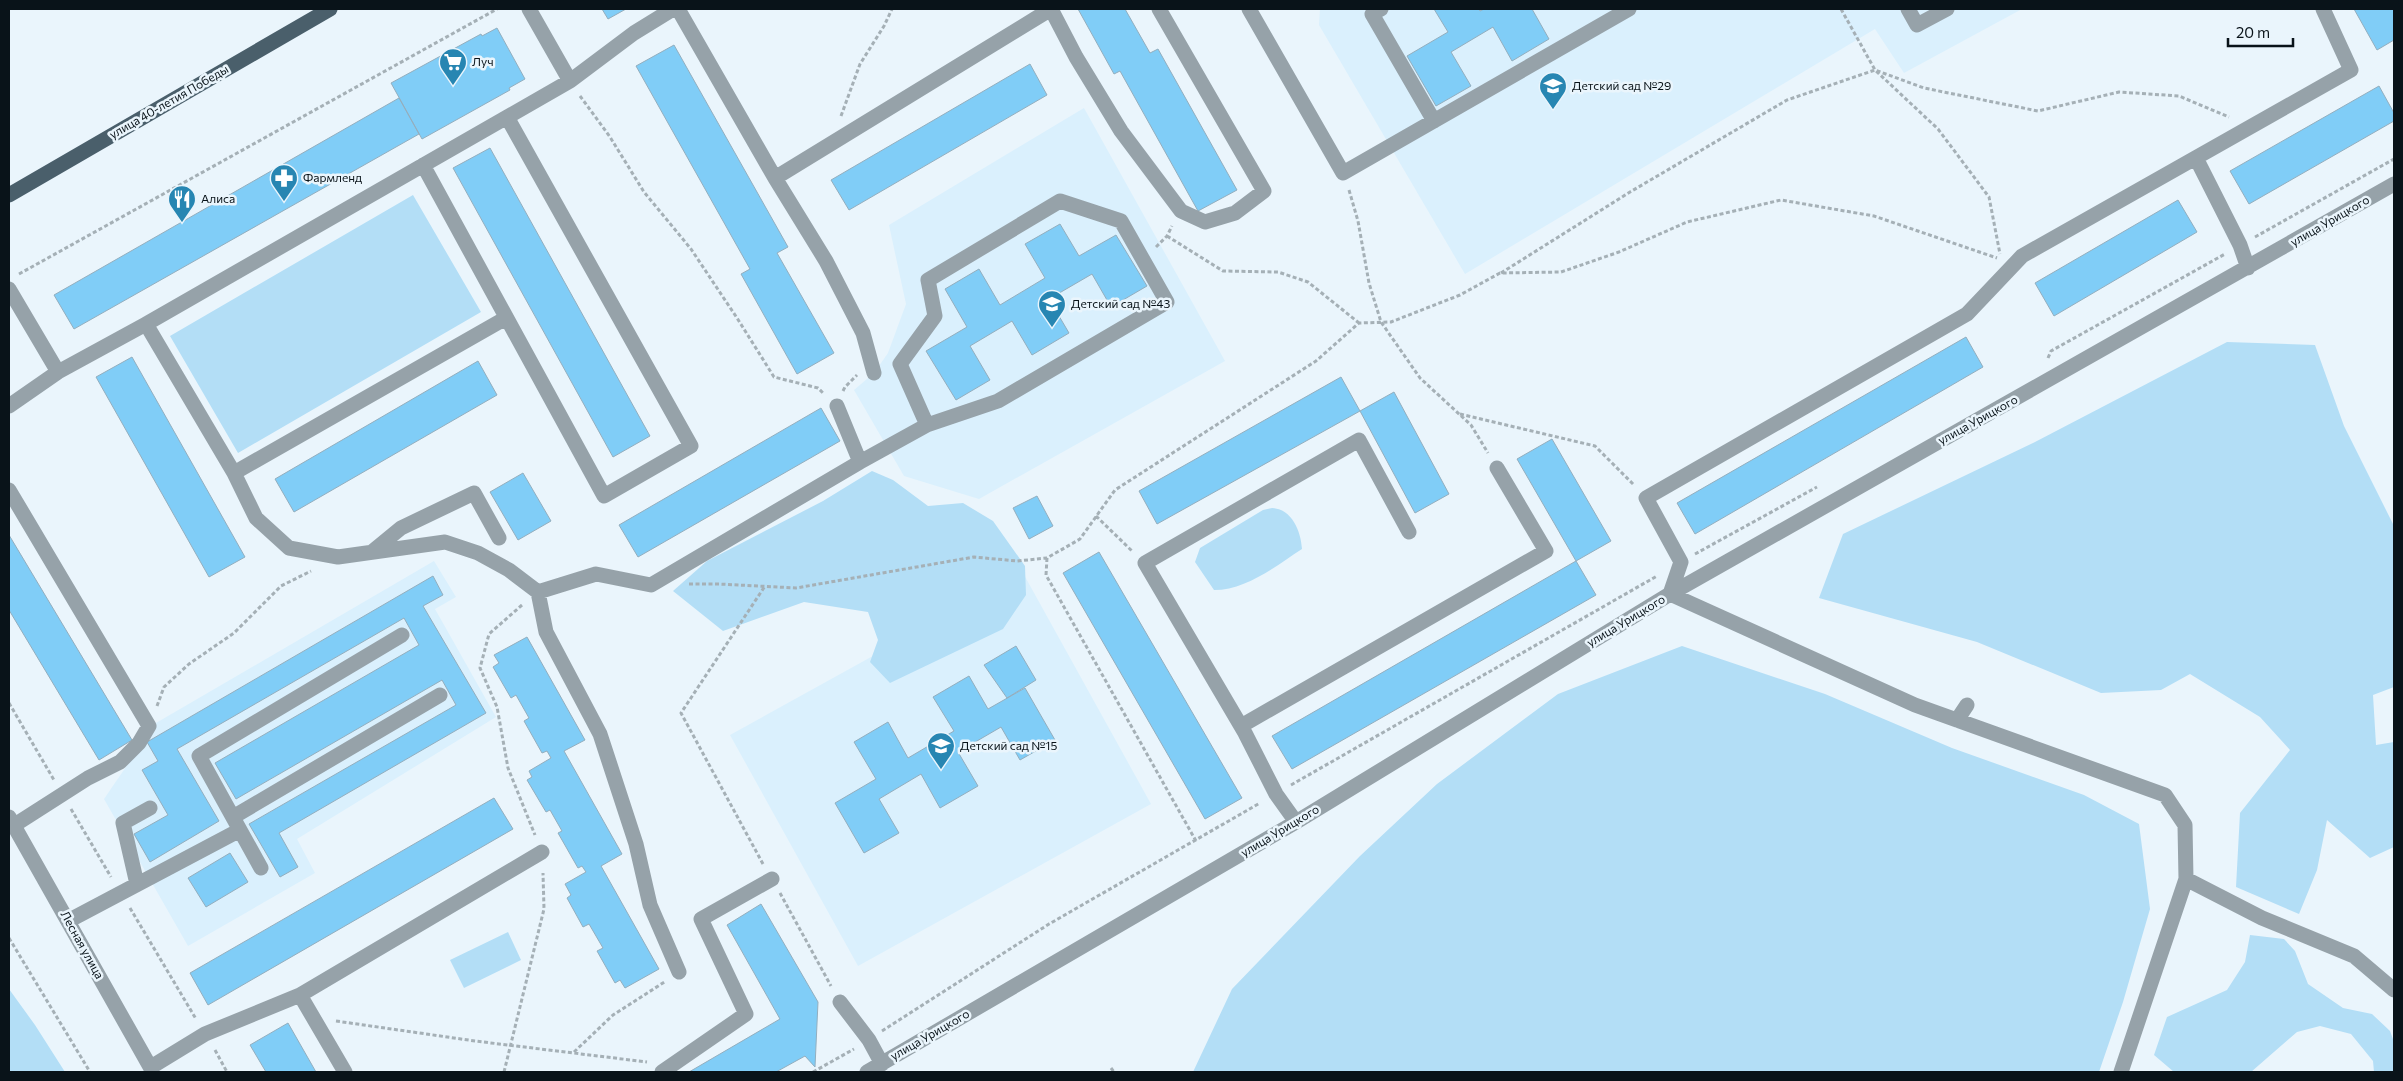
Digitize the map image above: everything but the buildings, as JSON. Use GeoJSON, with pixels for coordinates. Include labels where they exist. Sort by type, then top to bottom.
{"type":"FeatureCollection","features":[{"type":"Feature","properties":{"kind":"main road","name":"улица 40-летия Победы"},"geometry":{"type":"LineString","coordinates":[[9,195],[330,9]]}},
{"type":"Feature","properties":{"kind":"street"},"geometry":{"type":"LineString","coordinates":[[529,9],[570,81]]}},
{"type":"Feature","properties":{"kind":"street"},"geometry":{"type":"LineString","coordinates":[[9,406],[58,372],[146,324],[570,81],[634,33],[673,9]]}},
{"type":"Feature","properties":{"kind":"street"},"geometry":{"type":"LineString","coordinates":[[678,9],[775,178],[826,261],[863,333],[873,368]]}},
{"type":"Feature","properties":{"kind":"street"},"geometry":{"type":"LineString","coordinates":[[775,178],[1051,9],[1076,57],[1121,131],[1180,210],[1205,222],[1235,213],[1264,191],[1159,9]]}},
{"type":"Feature","properties":{"kind":"street"},"geometry":{"type":"LineString","coordinates":[[1249,9],[1343,173],[1629,9]]}},
{"type":"Feature","properties":{"kind":"street"},"geometry":{"type":"LineString","coordinates":[[1381,9],[1372,14],[1434,121]]}},
{"type":"Feature","properties":{"kind":"street"},"geometry":{"type":"LineString","coordinates":[[1908,9],[1917,24],[1947,9]]}},
{"type":"Feature","properties":{"kind":"street"},"geometry":{"type":"LineString","coordinates":[[2121,1072],[2186,879],[2185,825],[2165,795],[1915,705],[1670,594],[1682,562],[1646,498],[1968,314],[2022,256],[2351,70],[2323,9]]}},
{"type":"Feature","properties":{"kind":"street"},"geometry":{"type":"LineString","coordinates":[[423,165],[604,496],[691,446],[507,117]]}},
{"type":"Feature","properties":{"kind":"street"},"geometry":{"type":"LineString","coordinates":[[2196,158],[2240,245],[2248,268]]}},
{"type":"Feature","properties":{"kind":"street","name":"улица Урицкого"},"geometry":{"type":"LineString","coordinates":[[867,1072],[1296,822],[1670,594],[2394,184]]}},
{"type":"Feature","properties":{"kind":"street"},"geometry":{"type":"LineString","coordinates":[[538,592],[596,574],[650,585],[927,425],[998,401],[1167,302],[1121,221],[1060,201],[928,280],[936,316],[900,364],[927,425]]}},
{"type":"Feature","properties":{"kind":"street"},"geometry":{"type":"LineString","coordinates":[[9,289],[58,372]]}},
{"type":"Feature","properties":{"kind":"street"},"geometry":{"type":"LineString","coordinates":[[234,473],[506,318]]}},
{"type":"Feature","properties":{"kind":"street"},"geometry":{"type":"LineString","coordinates":[[146,324],[234,473],[256,518],[289,548],[338,557],[445,542],[478,552],[509,570],[538,592],[546,632],[600,734],[636,844],[650,904],[679,972]]}},
{"type":"Feature","properties":{"kind":"street"},"geometry":{"type":"LineString","coordinates":[[838,406],[860,462]]}},
{"type":"Feature","properties":{"kind":"street"},"geometry":{"type":"LineString","coordinates":[[1296,822],[1276,794],[1241,726],[1144,563],[1359,440],[1409,532]]}},
{"type":"Feature","properties":{"kind":"street"},"geometry":{"type":"LineString","coordinates":[[1241,726],[1546,551],[1496,468]]}},
{"type":"Feature","properties":{"kind":"street"},"geometry":{"type":"LineString","coordinates":[[9,490],[149,726],[139,743],[120,762],[11,822]]}},
{"type":"Feature","properties":{"kind":"street"},"geometry":{"type":"LineString","coordinates":[[372,552],[401,528],[474,493],[499,538]]}},
{"type":"Feature","properties":{"kind":"street"},"geometry":{"type":"LineString","coordinates":[[261,868],[199,756],[402,635]]}},
{"type":"Feature","properties":{"kind":"street"},"geometry":{"type":"LineString","coordinates":[[68,921],[137,884],[440,695]]}},
{"type":"Feature","properties":{"kind":"street"},"geometry":{"type":"LineString","coordinates":[[1957,720],[1966,705]]}},
{"type":"Feature","properties":{"kind":"street"},"geometry":{"type":"LineString","coordinates":[[137,884],[123,823],[150,808]]}},
{"type":"Feature","properties":{"kind":"street","name":"Лесная улица"},"geometry":{"type":"LineString","coordinates":[[11,822],[152,1070]]}},
{"type":"Feature","properties":{"kind":"street"},"geometry":{"type":"LineString","coordinates":[[152,1070],[205,1034],[300,995],[542,852]]}},
{"type":"Feature","properties":{"kind":"street"},"geometry":{"type":"LineString","coordinates":[[2186,879],[2262,918],[2354,956],[2394,990]]}},
{"type":"Feature","properties":{"kind":"street"},"geometry":{"type":"LineString","coordinates":[[667,1069],[746,1014],[701,919],[772,880]]}},
{"type":"Feature","properties":{"kind":"street"},"geometry":{"type":"LineString","coordinates":[[300,995],[345,1072]]}},
{"type":"Feature","properties":{"kind":"street"},"geometry":{"type":"LineString","coordinates":[[840,1002],[869,1040],[882,1064]]}},
{"type":"Feature","properties":{"kind":"path"},"geometry":{"type":"LineString","coordinates":[[18,274],[497,9]]}},
{"type":"Feature","properties":{"kind":"path"},"geometry":{"type":"LineString","coordinates":[[839,122],[860,64],[884,26],[892,9]]}},
{"type":"Feature","properties":{"kind":"path"},"geometry":{"type":"LineString","coordinates":[[1500,273],[1562,272],[1619,252],[1687,222],[1781,200],[1874,216],[2000,259],[1989,197],[1938,129],[1875,70],[1841,9]]}},
{"type":"Feature","properties":{"kind":"path"},"geometry":{"type":"LineString","coordinates":[[1166,236],[1223,271],[1278,272],[1308,282],[1359,322],[1391,322],[1460,295],[1500,273],[1630,192],[1787,100],[1875,70],[1924,88],[2038,111],[2119,92],[2179,96],[2251,127]]}},
{"type":"Feature","properties":{"kind":"path"},"geometry":{"type":"LineString","coordinates":[[570,81],[610,137],[644,192],[691,249],[774,377],[818,388],[838,406],[844,387],[873,368]]}},
{"type":"Feature","properties":{"kind":"path"},"geometry":{"type":"LineString","coordinates":[[2044,366],[2051,351],[2394,159]]}},
{"type":"Feature","properties":{"kind":"path"},"geometry":{"type":"LineString","coordinates":[[1343,173],[1358,221],[1369,283],[1381,322],[1420,378],[1472,425],[1496,468]]}},
{"type":"Feature","properties":{"kind":"path"},"geometry":{"type":"LineString","coordinates":[[1141,256],[1159,245],[1180,210]]}},
{"type":"Feature","properties":{"kind":"path"},"geometry":{"type":"LineString","coordinates":[[680,585],[720,584],[796,588],[974,557],[1017,560],[1047,558],[1080,539],[1114,490],[1316,361],[1359,322]]}},
{"type":"Feature","properties":{"kind":"path"},"geometry":{"type":"LineString","coordinates":[[1458,413],[1595,446],[1646,498]]}},
{"type":"Feature","properties":{"kind":"path"},"geometry":{"type":"LineString","coordinates":[[813,1072],[869,1040],[1049,924],[1682,562],[1819,486]]}},
{"type":"Feature","properties":{"kind":"path"},"geometry":{"type":"LineString","coordinates":[[1096,516],[1144,563]]}},
{"type":"Feature","properties":{"kind":"path"},"geometry":{"type":"LineString","coordinates":[[149,726],[164,687],[189,664],[234,633],[280,586],[338,557]]}},
{"type":"Feature","properties":{"kind":"path"},"geometry":{"type":"LineString","coordinates":[[1047,558],[1046,575],[1196,841]]}},
{"type":"Feature","properties":{"kind":"path"},"geometry":{"type":"LineString","coordinates":[[765,586],[681,713],[840,1002]]}},
{"type":"Feature","properties":{"kind":"path"},"geometry":{"type":"LineString","coordinates":[[504,1072],[544,909],[542,852],[508,768],[497,707],[480,668],[489,634],[538,592]]}},
{"type":"Feature","properties":{"kind":"path"},"geometry":{"type":"LineString","coordinates":[[9,938],[90,1072]]}},
{"type":"Feature","properties":{"kind":"path"},"geometry":{"type":"LineString","coordinates":[[573,1052],[613,1015],[652,992],[679,972]]}},
{"type":"Feature","properties":{"kind":"path"},"geometry":{"type":"LineString","coordinates":[[313,1018],[475,1041],[573,1052],[667,1069]]}},
{"type":"Feature","properties":{"kind":"path"},"geometry":{"type":"LineString","coordinates":[[1111,1068],[1114,1072]]}},
{"type":"Feature","properties":{"kind":"shaded area","name":"Детский сад №29"},"geometry":{"type":"Polygon","coordinates":[[[1320,9],[2022,9],[1904,73],[1875,29],[1465,274],[1319,25],[1320,9]]]}},
{"type":"Feature","properties":{"kind":"shaded area","name":"Детский сад №43"},"geometry":{"type":"Polygon","coordinates":[[[1084,108],[1225,361],[979,499],[904,476],[854,390],[874,373],[888,353],[906,304],[889,225],[1084,108]]]}},
{"type":"Feature","properties":{"kind":"shaded area"},"geometry":{"type":"Polygon","coordinates":[[[413,195],[481,312],[238,453],[170,336],[413,195]]]}},
{"type":"Feature","properties":{"kind":"shaded area"},"geometry":{"type":"Polygon","coordinates":[[[2227,342],[2315,345],[2344,426],[2394,526],[2394,687],[2373,695],[2376,745],[2394,742],[2394,847],[2370,858],[2327,820],[2317,870],[2299,914],[2236,887],[2240,813],[2290,750],[2260,717],[2190,674],[2161,690],[2101,693],[1977,642],[1819,598],[1843,534],[2035,442],[2227,342]]]}},
{"type":"Feature","properties":{"kind":"shaded area"},"geometry":{"type":"Polygon","coordinates":[[[872,471],[893,480],[928,506],[963,503],[993,521],[1025,566],[1026,595],[1003,629],[890,683],[870,662],[878,640],[868,612],[804,602],[723,631],[673,591],[707,561],[823,501],[872,471]]]}},
{"type":"Feature","properties":{"kind":"shaded area"},"geometry":{"type":"Polygon","coordinates":[[[1272,508],[1285,512],[1294,522],[1300,535],[1302,549],[1249,582],[1226,589],[1214,590],[1195,562],[1200,548],[1263,510],[1272,508]]]}},
{"type":"Feature","properties":{"kind":"shaded area"},"geometry":{"type":"Polygon","coordinates":[[[434,561],[456,597],[435,609],[496,717],[297,839],[315,873],[188,946],[104,799],[156,723],[434,561]]]}},
{"type":"Feature","properties":{"kind":"shaded area","name":"Детский сад №15"},"geometry":{"type":"Polygon","coordinates":[[[1023,573],[1151,804],[858,966],[730,735],[1023,573]]]}},
{"type":"Feature","properties":{"kind":"shaded area"},"geometry":{"type":"Polygon","coordinates":[[[1682,646],[1825,694],[1952,748],[2084,795],[2139,824],[2150,909],[2123,1002],[2099,1072],[1193,1072],[1232,989],[1360,856],[1437,784],[1558,694],[1682,646]]]}},
{"type":"Feature","properties":{"kind":"shaded area"},"geometry":{"type":"Polygon","coordinates":[[[508,932],[521,960],[464,988],[450,960],[508,932]]]}},
{"type":"Feature","properties":{"kind":"shaded area"},"geometry":{"type":"Polygon","coordinates":[[[2250,935],[2284,939],[2295,951],[2308,984],[2343,1008],[2372,1014],[2390,1031],[2394,1042],[2394,1072],[2374,1072],[2373,1061],[2351,1034],[2320,1026],[2297,1032],[2251,1072],[2174,1072],[2154,1055],[2167,1017],[2227,990],[2245,962],[2250,935]]]}},
{"type":"Feature","properties":{"kind":"shaded area"},"geometry":{"type":"Polygon","coordinates":[[[9,989],[35,1025],[65,1072],[9,1072],[9,989]]]}},
{"type":"Feature","properties":{"kind":"place","name":"Луч"},"geometry":{"type":"Point","coordinates":[453,86]}},
{"type":"Feature","properties":{"kind":"place","name":"Детский сад №29"},"geometry":{"type":"Point","coordinates":[1553,110]}},
{"type":"Feature","properties":{"kind":"place","name":"Фармленд"},"geometry":{"type":"Point","coordinates":[284,202]}},
{"type":"Feature","properties":{"kind":"place","name":"Алиса"},"geometry":{"type":"Point","coordinates":[182,223]}},
{"type":"Feature","properties":{"kind":"place","name":"Детский сад №43"},"geometry":{"type":"Point","coordinates":[1052,328]}},
{"type":"Feature","properties":{"kind":"place","name":"Детский сад №15"},"geometry":{"type":"Point","coordinates":[941,770]}}]}
